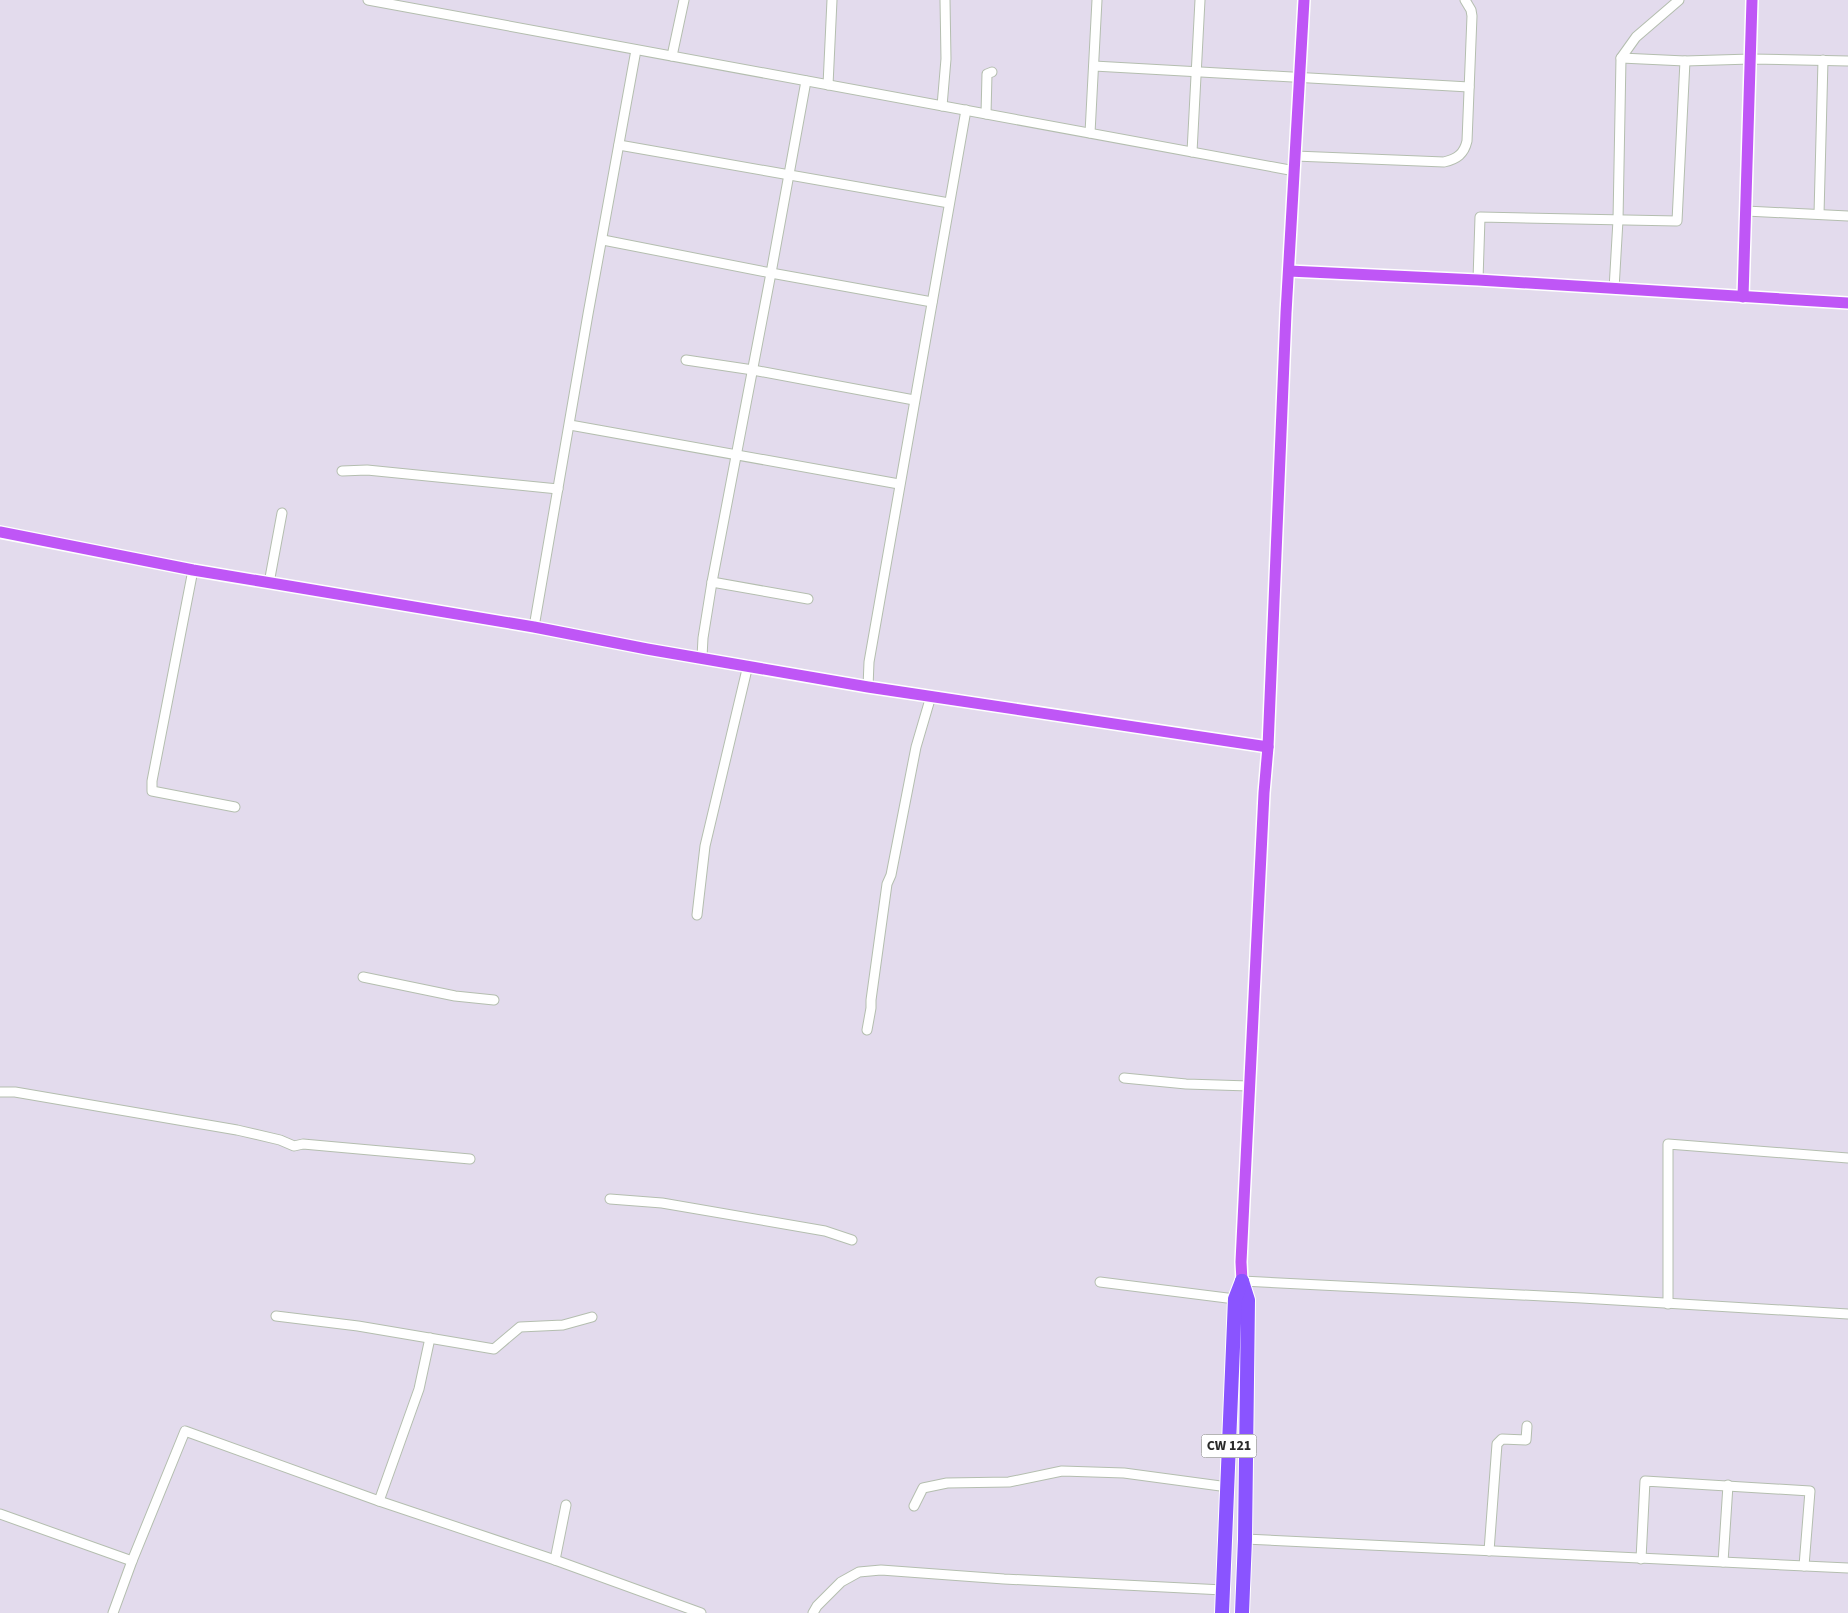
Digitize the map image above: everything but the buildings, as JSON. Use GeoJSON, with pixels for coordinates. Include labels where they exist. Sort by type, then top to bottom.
{"type":"FeatureCollection","features":[{"type":"Feature","properties":{"kind":"highway","name":"CW 121"},"geometry":{"type":"LineString","coordinates":[[1222,1613],[1235,1299],[1242,1281]]}},
{"type":"Feature","properties":{"kind":"highway"},"geometry":{"type":"LineString","coordinates":[[1242,1281],[1248,1300],[1245,1539],[1242,1613]]}},
{"type":"Feature","properties":{"kind":"main road","name":"CW 121"},"geometry":{"type":"LineString","coordinates":[[1242,1281],[1241,1262],[1264,793],[1268,747],[1288,270],[1304,0]]}},
{"type":"Feature","properties":{"kind":"main road"},"geometry":{"type":"LineString","coordinates":[[1743,297],[1752,0]]}},
{"type":"Feature","properties":{"kind":"main road"},"geometry":{"type":"LineString","coordinates":[[1288,270],[1478,280],[1848,304]]}},
{"type":"Feature","properties":{"kind":"main road"},"geometry":{"type":"LineString","coordinates":[[0,532],[192,570],[534,627],[868,687],[1268,747]]}},
{"type":"Feature","properties":{"kind":"street"},"geometry":{"type":"LineString","coordinates":[[368,0],[1295,171]]}},
{"type":"Feature","properties":{"kind":"street"},"geometry":{"type":"LineString","coordinates":[[672,56],[684,0]]}},
{"type":"Feature","properties":{"kind":"street"},"geometry":{"type":"LineString","coordinates":[[828,85],[832,0]]}},
{"type":"Feature","properties":{"kind":"street"},"geometry":{"type":"LineString","coordinates":[[942,106],[946,60],[945,0]]}},
{"type":"Feature","properties":{"kind":"street"},"geometry":{"type":"LineString","coordinates":[[1090,133],[1097,0]]}},
{"type":"Feature","properties":{"kind":"street"},"geometry":{"type":"LineString","coordinates":[[1192,152],[1200,0]]}},
{"type":"Feature","properties":{"kind":"street"},"geometry":{"type":"LineString","coordinates":[[1295,156],[1444,162],[1451,161],[1462,154],[1467,141],[1472,16],[1465,0]]}},
{"type":"Feature","properties":{"kind":"street"},"geometry":{"type":"LineString","coordinates":[[1614,289],[1618,220],[1621,58],[1636,37],[1678,0]]}},
{"type":"Feature","properties":{"kind":"street"},"geometry":{"type":"LineString","coordinates":[[534,627],[636,50]]}},
{"type":"Feature","properties":{"kind":"street"},"geometry":{"type":"LineString","coordinates":[[1621,58],[1685,61],[1751,59],[1848,61]]}},
{"type":"Feature","properties":{"kind":"street"},"geometry":{"type":"LineString","coordinates":[[1819,214],[1823,60]]}},
{"type":"Feature","properties":{"kind":"street"},"geometry":{"type":"LineString","coordinates":[[1478,280],[1480,217],[1677,221],[1685,61]]}},
{"type":"Feature","properties":{"kind":"street"},"geometry":{"type":"LineString","coordinates":[[1094,66],[1469,87]]}},
{"type":"Feature","properties":{"kind":"street"},"geometry":{"type":"LineString","coordinates":[[986,114],[987,74],[992,72]]}},
{"type":"Feature","properties":{"kind":"street"},"geometry":{"type":"LineString","coordinates":[[702,657],[703,638],[712,582],[806,81]]}},
{"type":"Feature","properties":{"kind":"street"},"geometry":{"type":"LineString","coordinates":[[868,687],[869,662],[899,484],[966,110]]}},
{"type":"Feature","properties":{"kind":"street"},"geometry":{"type":"LineString","coordinates":[[619,145],[949,203]]}},
{"type":"Feature","properties":{"kind":"street"},"geometry":{"type":"LineString","coordinates":[[1746,211],[1848,216]]}},
{"type":"Feature","properties":{"kind":"street"},"geometry":{"type":"LineString","coordinates":[[603,240],[771,274],[932,302]]}},
{"type":"Feature","properties":{"kind":"street"},"geometry":{"type":"LineString","coordinates":[[686,360],[753,370],[914,400]]}},
{"type":"Feature","properties":{"kind":"street"},"geometry":{"type":"LineString","coordinates":[[570,425],[899,484]]}},
{"type":"Feature","properties":{"kind":"street"},"geometry":{"type":"LineString","coordinates":[[342,471],[367,470],[558,489]]}},
{"type":"Feature","properties":{"kind":"street"},"geometry":{"type":"LineString","coordinates":[[269,583],[282,513]]}},
{"type":"Feature","properties":{"kind":"street"},"geometry":{"type":"LineString","coordinates":[[192,570],[152,780],[152,791],[235,807]]}},
{"type":"Feature","properties":{"kind":"street"},"geometry":{"type":"LineString","coordinates":[[712,582],[808,599]]}},
{"type":"Feature","properties":{"kind":"street"},"geometry":{"type":"LineString","coordinates":[[697,916],[705,846],[748,665]]}},
{"type":"Feature","properties":{"kind":"street"},"geometry":{"type":"LineString","coordinates":[[867,1030],[887,884],[891,875],[916,747],[931,696]]}},
{"type":"Feature","properties":{"kind":"street"},"geometry":{"type":"LineString","coordinates":[[363,977],[455,996],[494,1000]]}},
{"type":"Feature","properties":{"kind":"street"},"geometry":{"type":"LineString","coordinates":[[1124,1078],[1186,1084],[1250,1086]]}},
{"type":"Feature","properties":{"kind":"street"},"geometry":{"type":"LineString","coordinates":[[0,1092],[15,1092],[238,1130],[280,1140],[294,1146],[303,1144],[470,1159]]}},
{"type":"Feature","properties":{"kind":"street"},"geometry":{"type":"LineString","coordinates":[[1668,1304],[1668,1144],[1848,1158]]}},
{"type":"Feature","properties":{"kind":"street"},"geometry":{"type":"LineString","coordinates":[[610,1199],[671,1205],[825,1231],[852,1240]]}},
{"type":"Feature","properties":{"kind":"street"},"geometry":{"type":"LineString","coordinates":[[1242,1281],[1848,1314]]}},
{"type":"Feature","properties":{"kind":"street"},"geometry":{"type":"LineString","coordinates":[[1100,1282],[1235,1299]]}},
{"type":"Feature","properties":{"kind":"street"},"geometry":{"type":"LineString","coordinates":[[276,1316],[358,1326],[494,1349],[520,1327],[563,1325],[592,1317]]}},
{"type":"Feature","properties":{"kind":"street"},"geometry":{"type":"LineString","coordinates":[[379,1502],[419,1389],[430,1338]]}},
{"type":"Feature","properties":{"kind":"street"},"geometry":{"type":"LineString","coordinates":[[1489,1551],[1497,1444],[1502,1439],[1526,1440],[1527,1426]]}},
{"type":"Feature","properties":{"kind":"street"},"geometry":{"type":"LineString","coordinates":[[114,1613],[132,1561],[185,1431],[379,1502],[555,1560],[701,1613]]}},
{"type":"Feature","properties":{"kind":"street"},"geometry":{"type":"LineString","coordinates":[[914,1506],[923,1488],[947,1483],[1009,1482],[1062,1471],[1124,1473],[1228,1487]]}},
{"type":"Feature","properties":{"kind":"street"},"geometry":{"type":"LineString","coordinates":[[1641,1558],[1645,1480],[1810,1491],[1804,1566]]}},
{"type":"Feature","properties":{"kind":"street"},"geometry":{"type":"LineString","coordinates":[[1723,1562],[1728,1485]]}},
{"type":"Feature","properties":{"kind":"street"},"geometry":{"type":"LineString","coordinates":[[555,1560],[566,1506]]}},
{"type":"Feature","properties":{"kind":"street"},"geometry":{"type":"LineString","coordinates":[[0,1514],[132,1561]]}},
{"type":"Feature","properties":{"kind":"street"},"geometry":{"type":"LineString","coordinates":[[1245,1539],[1848,1568]]}},
{"type":"Feature","properties":{"kind":"street"},"geometry":{"type":"LineString","coordinates":[[814,1613],[817,1606],[841,1582],[859,1572],[881,1570],[1004,1579],[1223,1590]]}}]}
